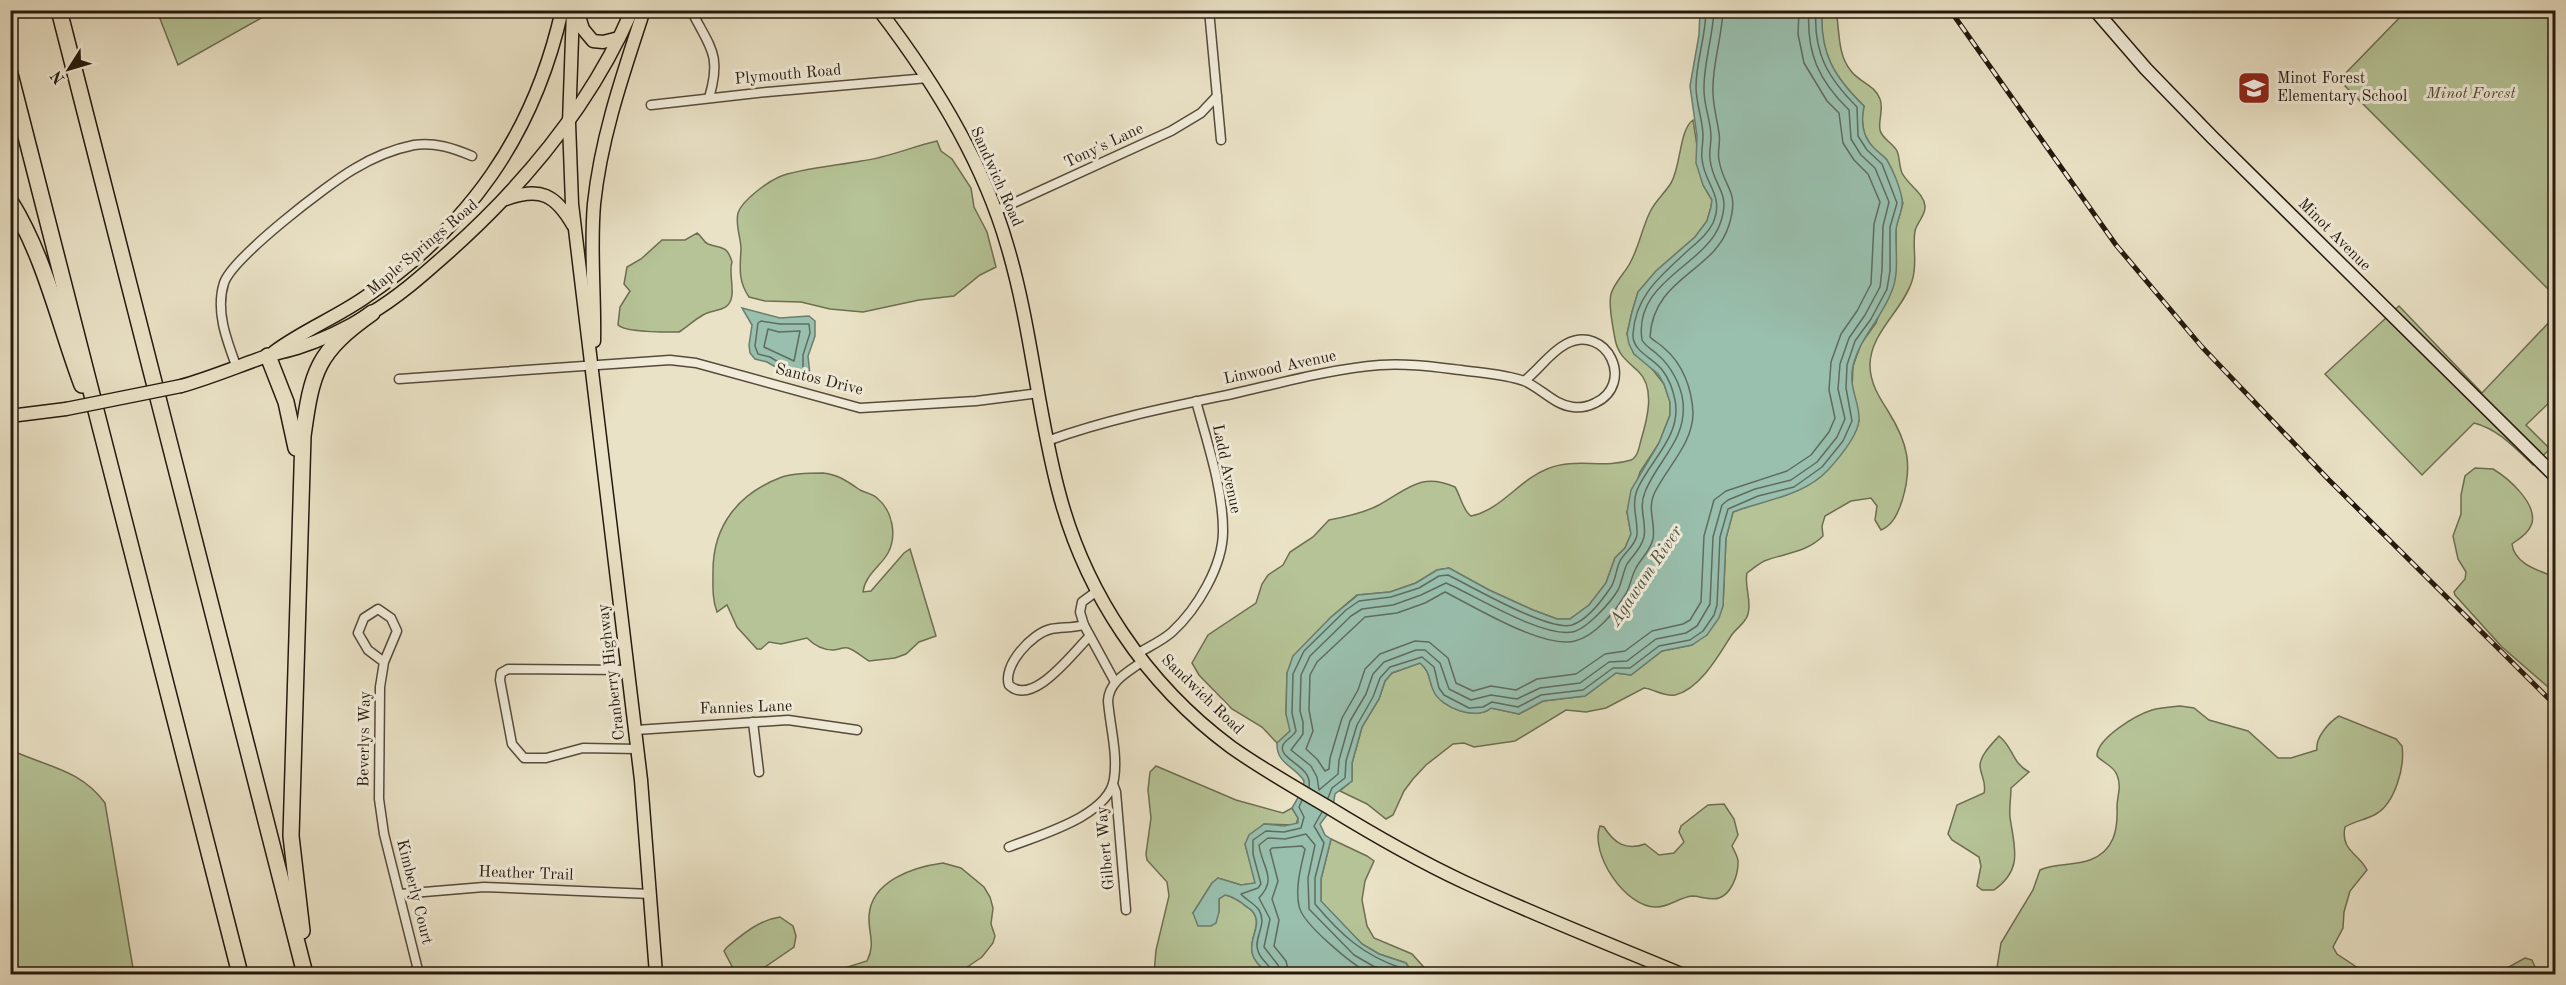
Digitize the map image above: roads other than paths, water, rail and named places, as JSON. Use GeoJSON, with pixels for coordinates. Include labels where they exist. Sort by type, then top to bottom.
{"type":"FeatureCollection","features":[{"type":"Feature","properties":{"kind":"highway"},"geometry":{"type":"LineString","coordinates":[[58,10],[306,975]]}},
{"type":"Feature","properties":{"kind":"highway"},"geometry":{"type":"LineString","coordinates":[[10,74],[240,975]]}},
{"type":"Feature","properties":{"kind":"highway"},"geometry":{"type":"LineString","coordinates":[[10,201],[26,229],[48,284],[111,465]]}},
{"type":"Feature","properties":{"kind":"highway"},"geometry":{"type":"LineString","coordinates":[[306,975],[291,836],[300,477],[307,408],[321,362],[339,337],[372,313]]}},
{"type":"Feature","properties":{"kind":"highway"},"geometry":{"type":"LineString","coordinates":[[268,356],[291,420],[300,477]]}},
{"type":"Feature","properties":{"kind":"main road","name":"Maple Springs Road"},"geometry":{"type":"LineString","coordinates":[[268,356],[292,339],[362,300],[390,280],[430,248],[475,199],[502,161],[528,114],[549,60],[562,10]]}},
{"type":"Feature","properties":{"kind":"main road"},"geometry":{"type":"LineString","coordinates":[[575,10],[586,34],[593,41],[603,42],[619,38]]}},
{"type":"Feature","properties":{"kind":"main road","name":"Cranberry Highway"},"geometry":{"type":"LineString","coordinates":[[575,10],[569,123],[574,227],[585,321],[593,366],[636,730],[656,975]]}},
{"type":"Feature","properties":{"kind":"main road"},"geometry":{"type":"LineString","coordinates":[[569,123],[592,87],[632,10]]}},
{"type":"Feature","properties":{"kind":"main road","name":"Cranberry Highway"},"geometry":{"type":"LineString","coordinates":[[593,366],[592,252],[597,184],[610,115],[644,10]]}},
{"type":"Feature","properties":{"kind":"main road","name":"Sandwich Road"},"geometry":{"type":"LineString","coordinates":[[879,10],[928,78],[960,136],[996,211],[1012,265],[1047,441],[1067,520],[1097,591],[1140,657],[1173,695],[1220,738],[1299,790],[1462,881],[1681,975]]}},
{"type":"Feature","properties":{"kind":"main road","name":"Minot Avenue"},"geometry":{"type":"LineString","coordinates":[[2095,10],[2146,69],[2212,137],[2556,477]]}},
{"type":"Feature","properties":{"kind":"main road","name":"Maple Springs Road"},"geometry":{"type":"LineString","coordinates":[[10,416],[66,409],[181,386],[298,348],[372,313],[423,275],[505,199],[569,123]]}},
{"type":"Feature","properties":{"kind":"main road"},"geometry":{"type":"LineString","coordinates":[[505,199],[528,192],[543,194],[562,207],[574,227]]}},
{"type":"Feature","properties":{"kind":"street"},"geometry":{"type":"LineString","coordinates":[[691,10],[711,46],[716,61],[715,78],[709,98]]}},
{"type":"Feature","properties":{"kind":"street"},"geometry":{"type":"LineString","coordinates":[[1209,10],[1221,140]]}},
{"type":"Feature","properties":{"kind":"street","name":"Plymouth Road"},"geometry":{"type":"LineString","coordinates":[[651,105],[928,78]]}},
{"type":"Feature","properties":{"kind":"street","name":"Tony's Lane"},"geometry":{"type":"LineString","coordinates":[[996,211],[1171,131],[1201,114],[1216,96]]}},
{"type":"Feature","properties":{"kind":"street"},"geometry":{"type":"LineString","coordinates":[[237,368],[224,328],[220,300],[229,272],[248,252],[322,191],[366,162],[406,147],[424,144],[443,145],[472,156]]}},
{"type":"Feature","properties":{"kind":"street","name":"Linwood Avenue"},"geometry":{"type":"LineString","coordinates":[[1047,441],[1104,422],[1196,401],[1295,379],[1381,365],[1477,372],[1524,381],[1565,405],[1578,407],[1594,403],[1606,396],[1614,384],[1615,370],[1609,355],[1599,344],[1593,340],[1581,340],[1559,349],[1524,381]]}},
{"type":"Feature","properties":{"kind":"street","name":"Santos Drive"},"geometry":{"type":"LineString","coordinates":[[593,366],[670,360],[696,363],[860,408],[976,401],[1039,393]]}},
{"type":"Feature","properties":{"kind":"street"},"geometry":{"type":"LineString","coordinates":[[399,379],[593,366]]}},
{"type":"Feature","properties":{"kind":"street","name":"Ladd Avenue"},"geometry":{"type":"LineString","coordinates":[[1115,682],[1140,657],[1172,632],[1186,615],[1204,589],[1221,547],[1223,534],[1221,508],[1196,401]]}},
{"type":"Feature","properties":{"kind":"street"},"geometry":{"type":"LineString","coordinates":[[1097,591],[1086,597],[1080,607],[1089,637],[1115,682]]}},
{"type":"Feature","properties":{"kind":"street","name":"Beverlys Way"},"geometry":{"type":"LineString","coordinates":[[380,817],[379,722],[384,662],[394,640],[396,627],[391,618],[378,609],[364,618],[358,633],[368,650],[384,662]]}},
{"type":"Feature","properties":{"kind":"street"},"geometry":{"type":"LineString","coordinates":[[1084,625],[1049,630],[1032,641],[1014,661],[1008,675],[1009,685],[1016,690],[1025,689],[1050,678],[1089,637]]}},
{"type":"Feature","properties":{"kind":"street"},"geometry":{"type":"LineString","coordinates":[[628,670],[513,669],[501,673],[500,680],[512,744],[524,758],[537,759],[583,748],[638,749]]}},
{"type":"Feature","properties":{"kind":"street","name":"Gilbert Way"},"geometry":{"type":"LineString","coordinates":[[1115,682],[1110,689],[1108,701],[1114,765],[1113,784],[1116,792],[1123,852],[1126,910]]}},
{"type":"Feature","properties":{"kind":"street","name":"Fannies Lane"},"geometry":{"type":"LineString","coordinates":[[636,730],[803,721],[857,730]]}},
{"type":"Feature","properties":{"kind":"street"},"geometry":{"type":"LineString","coordinates":[[753,722],[759,772]]}},
{"type":"Feature","properties":{"kind":"street"},"geometry":{"type":"LineString","coordinates":[[1009,847],[1082,816],[1102,801],[1113,784]]}},
{"type":"Feature","properties":{"kind":"street","name":"Kimberly Court"},"geometry":{"type":"LineString","coordinates":[[380,817],[419,975]]}},
{"type":"Feature","properties":{"kind":"street","name":"Heather Trail"},"geometry":{"type":"LineString","coordinates":[[400,894],[494,887],[651,894]]}},
{"type":"Feature","properties":{"kind":"water","name":"Agawam River"},"geometry":{"type":"Polygon","coordinates":[[[1700,11],[1822,11],[1826,52],[1844,85],[1864,106],[1865,134],[1874,148],[1887,160],[1898,184],[1902,203],[1896,230],[1894,286],[1860,347],[1853,366],[1852,381],[1859,413],[1855,433],[1837,460],[1808,486],[1733,512],[1726,538],[1723,606],[1719,618],[1707,635],[1692,645],[1662,651],[1631,675],[1616,673],[1585,696],[1543,701],[1519,714],[1491,708],[1485,712],[1469,713],[1452,708],[1438,698],[1428,673],[1420,663],[1392,673],[1385,681],[1379,699],[1362,727],[1352,763],[1352,781],[1335,794],[1333,807],[1320,824],[1325,835],[1331,839],[1321,879],[1321,901],[1362,944],[1379,954],[1406,963],[1413,974],[1270,974],[1259,965],[1253,956],[1252,941],[1256,919],[1251,910],[1236,899],[1225,895],[1219,899],[1216,923],[1211,926],[1198,926],[1193,913],[1212,883],[1218,878],[1241,885],[1255,883],[1245,844],[1249,835],[1264,824],[1284,826],[1298,823],[1298,818],[1292,808],[1303,789],[1304,781],[1280,756],[1277,743],[1290,731],[1286,714],[1287,673],[1293,656],[1330,618],[1358,595],[1390,592],[1416,583],[1437,570],[1449,568],[1533,610],[1557,619],[1570,619],[1589,605],[1606,583],[1615,558],[1625,548],[1631,534],[1627,512],[1631,490],[1659,443],[1670,415],[1670,402],[1664,384],[1658,374],[1634,354],[1629,344],[1627,334],[1632,312],[1638,292],[1656,271],[1695,237],[1707,221],[1712,200],[1703,185],[1696,163],[1697,136],[1690,86],[1699,35],[1700,11]]]}},
{"type":"Feature","properties":{"kind":"water"},"geometry":{"type":"Polygon","coordinates":[[[742,308],[780,318],[809,316],[815,321],[815,336],[808,356],[810,375],[798,380],[767,362],[755,359],[750,353],[749,345],[752,325],[742,308]]]}},
{"type":"Feature","properties":{"kind":"railway"},"geometry":{"type":"LineString","coordinates":[[1950,10],[2116,245],[2202,347],[2329,480],[2556,706]]}},
{"type":"Feature","properties":{"kind":"place","name":"Minot Forest Elementary School"},"geometry":{"type":"Point","coordinates":[2254,88]}},
{"type":"Feature","properties":{"kind":"park label","name":"Minot Forest"},"geometry":{"type":"Point","coordinates":[2471,94]}}]}
